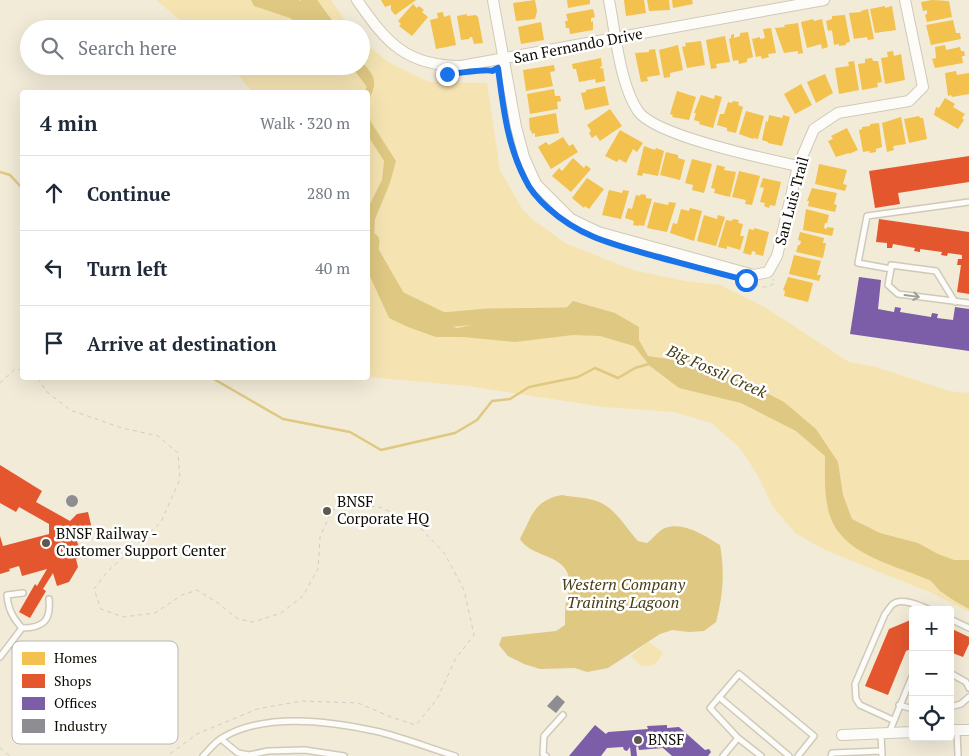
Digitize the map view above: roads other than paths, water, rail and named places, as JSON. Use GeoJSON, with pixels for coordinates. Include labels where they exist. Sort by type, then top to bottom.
{"type":"FeatureCollection","features":[{"type":"Feature","properties":{"kind":"street","name":"San Fernando Drive"},"geometry":{"type":"LineString","coordinates":[[358,0],[373,24],[392,45],[416,59],[439,66],[460,66],[504,60],[824,0]]}},
{"type":"Feature","properties":{"kind":"street"},"geometry":{"type":"LineString","coordinates":[[493,0],[504,60]]}},
{"type":"Feature","properties":{"kind":"street"},"geometry":{"type":"LineString","coordinates":[[610,0],[626,86],[638,112],[657,126],[709,144],[798,166]]}},
{"type":"Feature","properties":{"kind":"street","name":"San Luis Trail"},"geometry":{"type":"LineString","coordinates":[[504,60],[516,127],[524,157],[536,184],[571,218],[598,232],[754,275],[768,272],[777,256],[798,166],[814,129],[838,113],[909,101],[923,87],[905,0]]}},
{"type":"Feature","properties":{"kind":"street"},"geometry":{"type":"LineString","coordinates":[[954,730],[969,730]]}},
{"type":"Feature","properties":{"kind":"street"},"geometry":{"type":"LineString","coordinates":[[842,735],[909,732]]}},
{"type":"Feature","properties":{"kind":"lane"},"geometry":{"type":"LineString","coordinates":[[955,302],[936,272],[892,266],[891,269],[858,263],[867,216],[969,202]]}},
{"type":"Feature","properties":{"kind":"lane"},"geometry":{"type":"LineString","coordinates":[[891,269],[888,285],[898,294],[969,303]]}},
{"type":"Feature","properties":{"kind":"lane"},"geometry":{"type":"LineString","coordinates":[[0,597],[23,593]]}},
{"type":"Feature","properties":{"kind":"lane"},"geometry":{"type":"LineString","coordinates":[[7,595],[8,605],[14,619],[22,628],[35,628],[46,620],[50,610],[49,599]]}},
{"type":"Feature","properties":{"kind":"lane"},"geometry":{"type":"LineString","coordinates":[[894,720],[860,705],[856,699],[855,684],[885,614],[892,604],[899,601],[918,606]]}},
{"type":"Feature","properties":{"kind":"lane"},"geometry":{"type":"LineString","coordinates":[[954,621],[969,628]]}},
{"type":"Feature","properties":{"kind":"lane"},"geometry":{"type":"LineString","coordinates":[[12,641],[22,628]]}},
{"type":"Feature","properties":{"kind":"lane"},"geometry":{"type":"LineString","coordinates":[[0,657],[12,641]]}},
{"type":"Feature","properties":{"kind":"lane"},"geometry":{"type":"LineString","coordinates":[[761,756],[738,738],[710,708],[739,674],[814,736],[798,756]]}},
{"type":"Feature","properties":{"kind":"lane"},"geometry":{"type":"LineString","coordinates":[[954,675],[968,680],[969,688]]}},
{"type":"Feature","properties":{"kind":"lane"},"geometry":{"type":"LineString","coordinates":[[831,756],[832,753],[882,754],[885,733],[894,720],[909,683]]}},
{"type":"Feature","properties":{"kind":"lane"},"geometry":{"type":"LineString","coordinates":[[954,706],[961,704],[969,696]]}},
{"type":"Feature","properties":{"kind":"lane"},"geometry":{"type":"LineString","coordinates":[[719,698],[789,756]]}},
{"type":"Feature","properties":{"kind":"lane"},"geometry":{"type":"LineString","coordinates":[[899,705],[909,708]]}},
{"type":"Feature","properties":{"kind":"lane"},"geometry":{"type":"LineString","coordinates":[[546,756],[543,754],[544,736],[563,715]]}},
{"type":"Feature","properties":{"kind":"lane"},"geometry":{"type":"LineString","coordinates":[[203,756],[221,738],[242,728],[258,724],[302,721],[376,731],[456,756]]}},
{"type":"Feature","properties":{"kind":"lane"},"geometry":{"type":"LineString","coordinates":[[954,730],[958,756]]}},
{"type":"Feature","properties":{"kind":"lane"},"geometry":{"type":"LineString","coordinates":[[221,738],[238,753],[249,755],[268,751],[305,750],[344,756]]}},
{"type":"Feature","properties":{"kind":"lane"},"geometry":{"type":"LineString","coordinates":[[724,756],[738,738]]}},
{"type":"Feature","properties":{"kind":"water"},"geometry":{"type":"Polygon","coordinates":[[[251,0],[299,0],[320,20],[293,20],[254,6],[251,0]]]}},
{"type":"Feature","properties":{"kind":"water"},"geometry":{"type":"Polygon","coordinates":[[[370,72],[373,76],[374,85],[370,98],[370,90],[365,90],[367,87],[358,75],[370,75],[370,72]]]}},
{"type":"Feature","properties":{"kind":"water"},"geometry":{"type":"Polygon","coordinates":[[[370,118],[396,161],[390,183],[375,219],[374,240],[378,274],[397,301],[424,317],[457,328],[507,318],[521,320],[562,312],[573,301],[615,313],[639,327],[639,340],[648,356],[668,359],[690,357],[711,364],[784,402],[816,429],[838,462],[843,495],[852,519],[880,533],[918,543],[954,560],[969,560],[969,609],[941,592],[929,580],[869,556],[843,537],[834,525],[828,509],[825,490],[825,456],[796,431],[741,403],[679,388],[650,366],[634,346],[600,336],[573,335],[515,342],[463,337],[436,337],[389,318],[370,276],[370,204],[382,180],[384,161],[370,139],[370,118]]]}},
{"type":"Feature","properties":{"kind":"water","name":"Western Company Training Lagoon"},"geometry":{"type":"Polygon","coordinates":[[[562,495],[589,499],[607,506],[638,541],[647,543],[663,529],[680,526],[694,530],[720,545],[722,584],[716,622],[704,631],[672,630],[660,634],[608,668],[587,672],[575,668],[540,669],[508,656],[499,645],[502,637],[556,631],[565,625],[566,601],[570,586],[564,567],[526,546],[520,539],[535,510],[545,501],[562,495]]]}},
{"type":"Feature","properties":{"kind":"waterway","name":"Big Fossil Creek"},"geometry":{"type":"LineString","coordinates":[[308,0],[322,20]]}},
{"type":"Feature","properties":{"kind":"waterway"},"geometry":{"type":"LineString","coordinates":[[0,172],[10,175],[20,186]]}},
{"type":"Feature","properties":{"kind":"waterway","name":"Big Fossil Creek"},"geometry":{"type":"LineString","coordinates":[[372,241],[371,251],[398,298],[443,320],[488,316],[566,315]]}},
{"type":"Feature","properties":{"kind":"waterway"},"geometry":{"type":"LineString","coordinates":[[215,380],[283,419],[350,432],[381,450],[455,433],[477,420],[492,401],[510,399],[529,387],[578,377],[595,368],[618,378],[635,368],[649,364]]}},
{"type":"Feature","properties":{"kind":"place","name":"BNSF Corporate HQ"},"geometry":{"type":"Point","coordinates":[327,511]}},
{"type":"Feature","properties":{"kind":"place","name":"BNSF Railway - Customer Support Center"},"geometry":{"type":"Point","coordinates":[46,543]}},
{"type":"Feature","properties":{"kind":"place","name":"BNSF"},"geometry":{"type":"Point","coordinates":[638,740]}}]}
